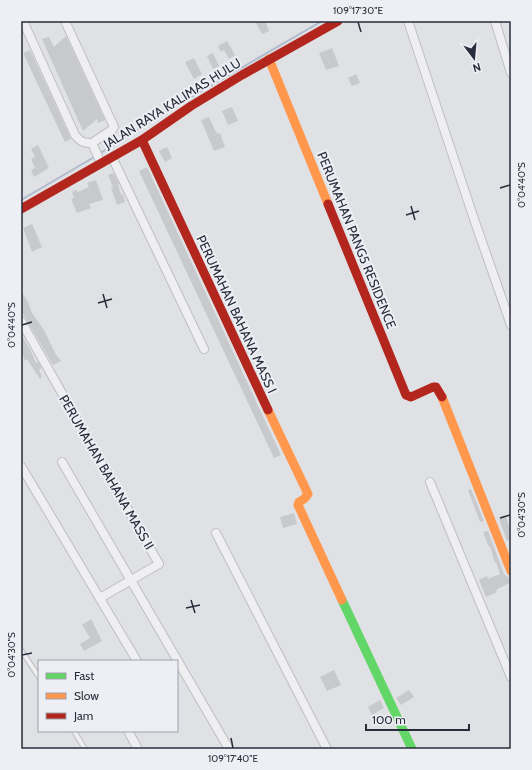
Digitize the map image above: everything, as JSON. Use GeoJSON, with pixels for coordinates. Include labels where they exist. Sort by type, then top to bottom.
{"type":"FeatureCollection","features":[{"type":"Feature","properties":{"kind":"street"},"geometry":{"type":"LineString","coordinates":[[23,21],[75,135],[81,142],[92,143],[114,127],[65,21]]}},
{"type":"Feature","properties":{"kind":"street","name":"JALAN RAYA KALIMAS HULU"},"geometry":{"type":"LineString","coordinates":[[21,209],[99,158],[112,157],[142,140],[191,106],[269,59],[338,21]]}},
{"type":"Feature","properties":{"kind":"street"},"geometry":{"type":"LineString","coordinates":[[408,21],[474,219],[511,324]]}},
{"type":"Feature","properties":{"kind":"street"},"geometry":{"type":"LineString","coordinates":[[495,21],[511,73]]}},
{"type":"Feature","properties":{"kind":"street","name":"PERUMAHAN PANG5 RESIDENCE"},"geometry":{"type":"LineString","coordinates":[[269,59],[406,395],[411,397],[434,387],[438,389],[511,571]]}},
{"type":"Feature","properties":{"kind":"street","name":"PERUMAHAN BAHANA MASS I"},"geometry":{"type":"LineString","coordinates":[[142,140],[308,493],[298,505],[412,749]]}},
{"type":"Feature","properties":{"kind":"street"},"geometry":{"type":"LineString","coordinates":[[92,143],[99,158]]}},
{"type":"Feature","properties":{"kind":"street"},"geometry":{"type":"LineString","coordinates":[[112,157],[204,349]]}},
{"type":"Feature","properties":{"kind":"street","name":"PERUMAHAN BAHANA MASS II"},"geometry":{"type":"LineString","coordinates":[[21,321],[159,564],[100,598]]}},
{"type":"Feature","properties":{"kind":"street"},"geometry":{"type":"LineString","coordinates":[[62,462],[177,660]]}},
{"type":"Feature","properties":{"kind":"street"},"geometry":{"type":"LineString","coordinates":[[21,466],[137,660]]}},
{"type":"Feature","properties":{"kind":"street"},"geometry":{"type":"LineString","coordinates":[[430,482],[511,677]]}},
{"type":"Feature","properties":{"kind":"street"},"geometry":{"type":"LineString","coordinates":[[216,533],[327,749]]}},
{"type":"Feature","properties":{"kind":"street"},"geometry":{"type":"LineString","coordinates":[[178,662],[229,749]]}},
{"type":"Feature","properties":{"kind":"street"},"geometry":{"type":"LineString","coordinates":[[129,732],[138,749]]}},
{"type":"Feature","properties":{"kind":"lane"},"geometry":{"type":"LineString","coordinates":[[21,650],[38,676]]}},
{"type":"Feature","properties":{"kind":"lane"},"geometry":{"type":"LineString","coordinates":[[75,732],[85,749]]}},
{"type":"Feature","properties":{"kind":"building"},"geometry":{"type":"Polygon","coordinates":[[[265,21],[269,31],[262,34],[256,23],[265,21]]]}},
{"type":"Feature","properties":{"kind":"building"},"geometry":{"type":"Polygon","coordinates":[[[66,36],[105,120],[98,123],[97,119],[83,131],[42,39],[49,37],[54,47],[66,36]]]}},
{"type":"Feature","properties":{"kind":"building"},"geometry":{"type":"Polygon","coordinates":[[[227,41],[235,55],[229,59],[224,50],[221,52],[218,46],[227,41]]]}},
{"type":"Feature","properties":{"kind":"building"},"geometry":{"type":"Polygon","coordinates":[[[332,48],[339,66],[326,70],[319,53],[332,48]]]}},
{"type":"Feature","properties":{"kind":"building"},"geometry":{"type":"Polygon","coordinates":[[[30,50],[71,139],[65,142],[23,53],[30,50]]]}},
{"type":"Feature","properties":{"kind":"building"},"geometry":{"type":"Polygon","coordinates":[[[213,53],[219,66],[213,69],[207,56],[213,53]]]}},
{"type":"Feature","properties":{"kind":"building"},"geometry":{"type":"Polygon","coordinates":[[[194,58],[202,74],[194,79],[185,62],[194,58]]]}},
{"type":"Feature","properties":{"kind":"building"},"geometry":{"type":"Polygon","coordinates":[[[356,74],[360,83],[352,86],[348,78],[356,74]]]}},
{"type":"Feature","properties":{"kind":"building"},"geometry":{"type":"Polygon","coordinates":[[[232,107],[238,121],[228,125],[222,111],[232,107]]]}},
{"type":"Feature","properties":{"kind":"building"},"geometry":{"type":"Polygon","coordinates":[[[209,117],[216,132],[218,134],[220,133],[225,147],[214,151],[201,120],[209,117]]]}},
{"type":"Feature","properties":{"kind":"building"},"geometry":{"type":"Polygon","coordinates":[[[38,145],[49,168],[34,177],[31,170],[35,168],[31,159],[35,157],[31,149],[38,145]]]}},
{"type":"Feature","properties":{"kind":"building"},"geometry":{"type":"Polygon","coordinates":[[[167,147],[172,158],[165,162],[159,151],[167,147]]]}},
{"type":"Feature","properties":{"kind":"building"},"geometry":{"type":"Polygon","coordinates":[[[147,167],[281,455],[274,458],[139,171],[147,167]]]}},
{"type":"Feature","properties":{"kind":"building"},"geometry":{"type":"Polygon","coordinates":[[[113,173],[119,184],[121,195],[123,194],[125,202],[117,205],[111,188],[113,187],[108,175],[113,173]]]}},
{"type":"Feature","properties":{"kind":"building"},"geometry":{"type":"Polygon","coordinates":[[[96,180],[103,200],[89,204],[91,208],[77,213],[71,199],[74,198],[72,192],[76,190],[78,192],[89,187],[87,183],[96,180]]]}},
{"type":"Feature","properties":{"kind":"building"},"geometry":{"type":"Polygon","coordinates":[[[32,224],[42,247],[32,252],[23,228],[32,224]]]}},
{"type":"Feature","properties":{"kind":"building"},"geometry":{"type":"Polygon","coordinates":[[[21,291],[28,302],[32,313],[44,330],[55,353],[61,361],[53,365],[21,310],[21,291]]]}},
{"type":"Feature","properties":{"kind":"building"},"geometry":{"type":"Polygon","coordinates":[[[21,334],[36,363],[38,362],[42,368],[39,370],[42,377],[40,379],[27,359],[25,361],[21,349],[21,334]]]}},
{"type":"Feature","properties":{"kind":"building"},"geometry":{"type":"Polygon","coordinates":[[[471,489],[484,521],[480,522],[468,490],[471,489]]]}},
{"type":"Feature","properties":{"kind":"building"},"geometry":{"type":"Polygon","coordinates":[[[294,513],[297,524],[283,528],[280,517],[294,513]]]}},
{"type":"Feature","properties":{"kind":"building"},"geometry":{"type":"Polygon","coordinates":[[[506,517],[511,532],[511,539],[507,541],[499,519],[506,517]]]}},
{"type":"Feature","properties":{"kind":"building"},"geometry":{"type":"Polygon","coordinates":[[[488,531],[504,574],[511,582],[496,590],[497,592],[486,597],[479,580],[487,576],[488,579],[500,574],[490,546],[489,547],[483,532],[488,531]]]}},
{"type":"Feature","properties":{"kind":"building"},"geometry":{"type":"Polygon","coordinates":[[[91,619],[102,641],[84,651],[80,644],[90,638],[82,625],[91,619]]]}},
{"type":"Feature","properties":{"kind":"building"},"geometry":{"type":"Polygon","coordinates":[[[334,670],[341,685],[327,691],[320,677],[334,670]]]}},
{"type":"Feature","properties":{"kind":"building"},"geometry":{"type":"Polygon","coordinates":[[[409,690],[414,697],[401,705],[396,698],[409,690]]]}},
{"type":"Feature","properties":{"kind":"building"},"geometry":{"type":"Polygon","coordinates":[[[380,700],[384,708],[372,715],[368,707],[380,700]]]}},
{"type":"Feature","properties":{"kind":"waterway"},"geometry":{"type":"LineString","coordinates":[[99,154],[167,111],[322,21]]}},
{"type":"Feature","properties":{"kind":"waterway"},"geometry":{"type":"LineString","coordinates":[[21,200],[96,156]]}},
{"type":"Feature","properties":{"kind":"traffic: fast"},"geometry":{"type":"LineString","coordinates":[[342,600],[412,749]]}},
{"type":"Feature","properties":{"kind":"traffic: slow"},"geometry":{"type":"LineString","coordinates":[[269,59],[328,204]]}},
{"type":"Feature","properties":{"kind":"traffic: slow"},"geometry":{"type":"LineString","coordinates":[[442,397],[511,571]]}},
{"type":"Feature","properties":{"kind":"traffic: slow"},"geometry":{"type":"LineString","coordinates":[[268,410],[308,494],[299,502],[298,505],[342,600]]}},
{"type":"Feature","properties":{"kind":"traffic: jam"},"geometry":{"type":"LineString","coordinates":[[21,209],[142,140],[191,106],[242,75],[338,21]]}},
{"type":"Feature","properties":{"kind":"traffic: jam"},"geometry":{"type":"LineString","coordinates":[[142,140],[268,410]]}},
{"type":"Feature","properties":{"kind":"traffic: jam"},"geometry":{"type":"LineString","coordinates":[[328,204],[406,395],[411,397],[436,387],[442,397]]}}]}
